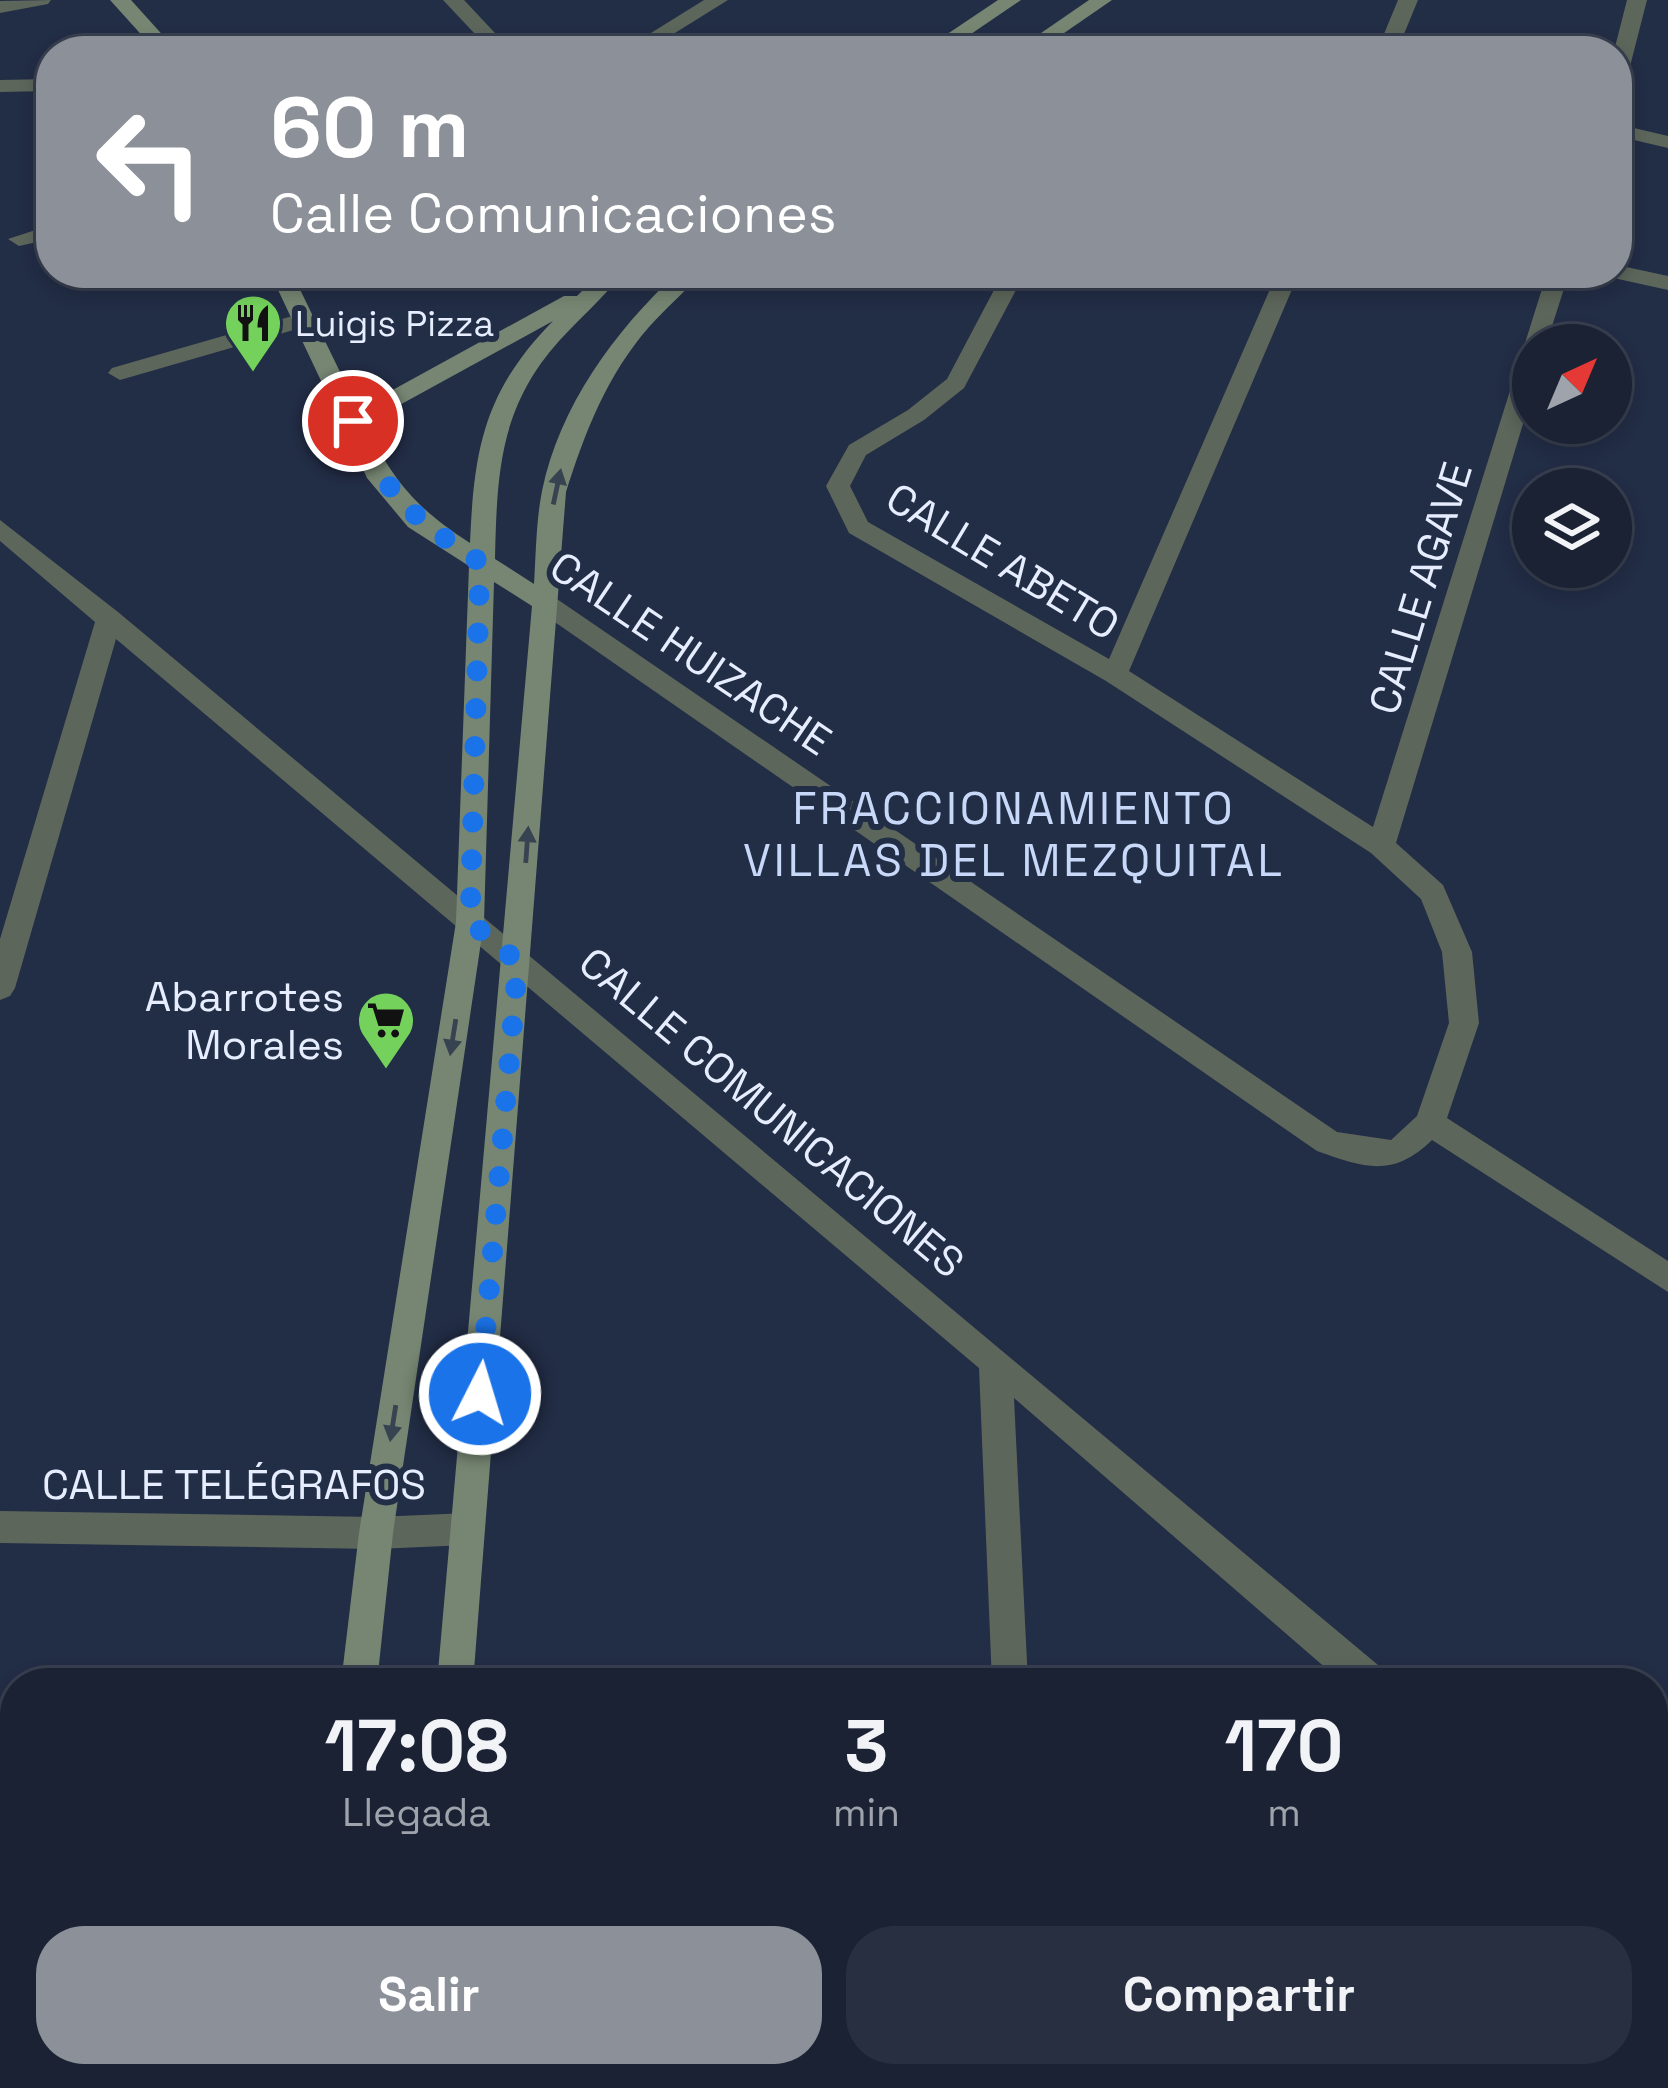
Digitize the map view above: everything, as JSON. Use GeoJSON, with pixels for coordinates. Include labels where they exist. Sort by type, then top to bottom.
{"type":"FeatureCollection","features":[{"type":"Feature","properties":{"kind":"street"},"geometry":{"type":"LineString","coordinates":[[0,7],[41,0]]}},
{"type":"Feature","properties":{"kind":"street"},"geometry":{"type":"LineString","coordinates":[[120,0],[153,36]]}},
{"type":"Feature","properties":{"kind":"street"},"geometry":{"type":"LineString","coordinates":[[453,0],[488,36]]}},
{"type":"Feature","properties":{"kind":"street"},"geometry":{"type":"LineString","coordinates":[[657,36],[718,0]]}},
{"type":"Feature","properties":{"kind":"street"},"geometry":{"type":"LineString","coordinates":[[955,36],[1011,0]]}},
{"type":"Feature","properties":{"kind":"street"},"geometry":{"type":"LineString","coordinates":[[1048,36],[1102,0]]}},
{"type":"Feature","properties":{"kind":"street"},"geometry":{"type":"LineString","coordinates":[[1393,36],[1408,0]]}},
{"type":"Feature","properties":{"kind":"street"},"geometry":{"type":"LineString","coordinates":[[1628,36],[1637,0]]}},
{"type":"Feature","properties":{"kind":"street"},"geometry":{"type":"LineString","coordinates":[[0,86],[36,85]]}},
{"type":"Feature","properties":{"kind":"street"},"geometry":{"type":"LineString","coordinates":[[1632,134],[1668,142]]}},
{"type":"Feature","properties":{"kind":"street"},"geometry":{"type":"LineString","coordinates":[[19,239],[36,235]]}},
{"type":"Feature","properties":{"kind":"street"},"geometry":{"type":"LineString","coordinates":[[1632,275],[1668,283]]}},
{"type":"Feature","properties":{"kind":"street","name":"CALLE HUIZACHE"},"geometry":{"type":"LineString","coordinates":[[288,288],[376,472],[417,521],[545,603],[1328,1142],[1362,1152],[1398,1153],[1430,1123]]}},
{"type":"Feature","properties":{"kind":"street"},"geometry":{"type":"LineString","coordinates":[[353,421],[590,288]]}},
{"type":"Feature","properties":{"kind":"street"},"geometry":{"type":"LineString","coordinates":[[361,1668],[376,1533],[470,922],[484,466],[506,400],[547,340],[595,288]]}},
{"type":"Feature","properties":{"kind":"street"},"geometry":{"type":"LineString","coordinates":[[456,1668],[554,492],[573,427],[639,318],[673,288]]}},
{"type":"Feature","properties":{"kind":"street","name":"CALLE ABETO"},"geometry":{"type":"LineString","coordinates":[[1006,288],[956,383],[916,415],[856,450],[838,486],[858,527],[1115,674],[1381,847],[1433,893],[1457,952],[1464,1023],[1430,1123]]}},
{"type":"Feature","properties":{"kind":"street"},"geometry":{"type":"LineString","coordinates":[[1115,674],[1282,288]]}},
{"type":"Feature","properties":{"kind":"street","name":"CALLE AGAVE"},"geometry":{"type":"LineString","coordinates":[[1542,324],[1553,288]]}},
{"type":"Feature","properties":{"kind":"street"},"geometry":{"type":"LineString","coordinates":[[120,373],[303,320]]}},
{"type":"Feature","properties":{"kind":"street","name":"CALLE AGAVE"},"geometry":{"type":"LineString","coordinates":[[1381,847],[1512,421]]}},
{"type":"Feature","properties":{"kind":"street","name":"CALLE COMUNICACIONES"},"geometry":{"type":"LineString","coordinates":[[0,528],[995,1361],[1353,1668]]}},
{"type":"Feature","properties":{"kind":"street"},"geometry":{"type":"LineString","coordinates":[[0,554],[31,554]]}},
{"type":"Feature","properties":{"kind":"street"},"geometry":{"type":"LineString","coordinates":[[0,988],[109,619]]}},
{"type":"Feature","properties":{"kind":"street"},"geometry":{"type":"LineString","coordinates":[[1430,1123],[1668,1278]]}},
{"type":"Feature","properties":{"kind":"street"},"geometry":{"type":"LineString","coordinates":[[995,1361],[1009,1668]]}},
{"type":"Feature","properties":{"kind":"street","name":"CALLE TELÉGRAFOS"},"geometry":{"type":"LineString","coordinates":[[0,1527],[376,1533],[468,1529]]}},
{"type":"Feature","properties":{"kind":"place","name":"Luigis Pizza"},"geometry":{"type":"Point","coordinates":[253,374]}},
{"type":"Feature","properties":{"kind":"place","name":"Abarrotes Morales"},"geometry":{"type":"Point","coordinates":[386,1071]}},
{"type":"Feature","properties":{"kind":"district","name":"FRACCIONAMIENTO VILLAS DEL MEZQUITAL"},"geometry":{"type":"Point","coordinates":[1014,834]}},
{"type":"Feature","properties":{"kind":"route"},"geometry":{"type":"LineString","coordinates":[[353,421],[376,472],[417,521],[480,562],[470,922],[518,962],[480,1394]]}}]}
